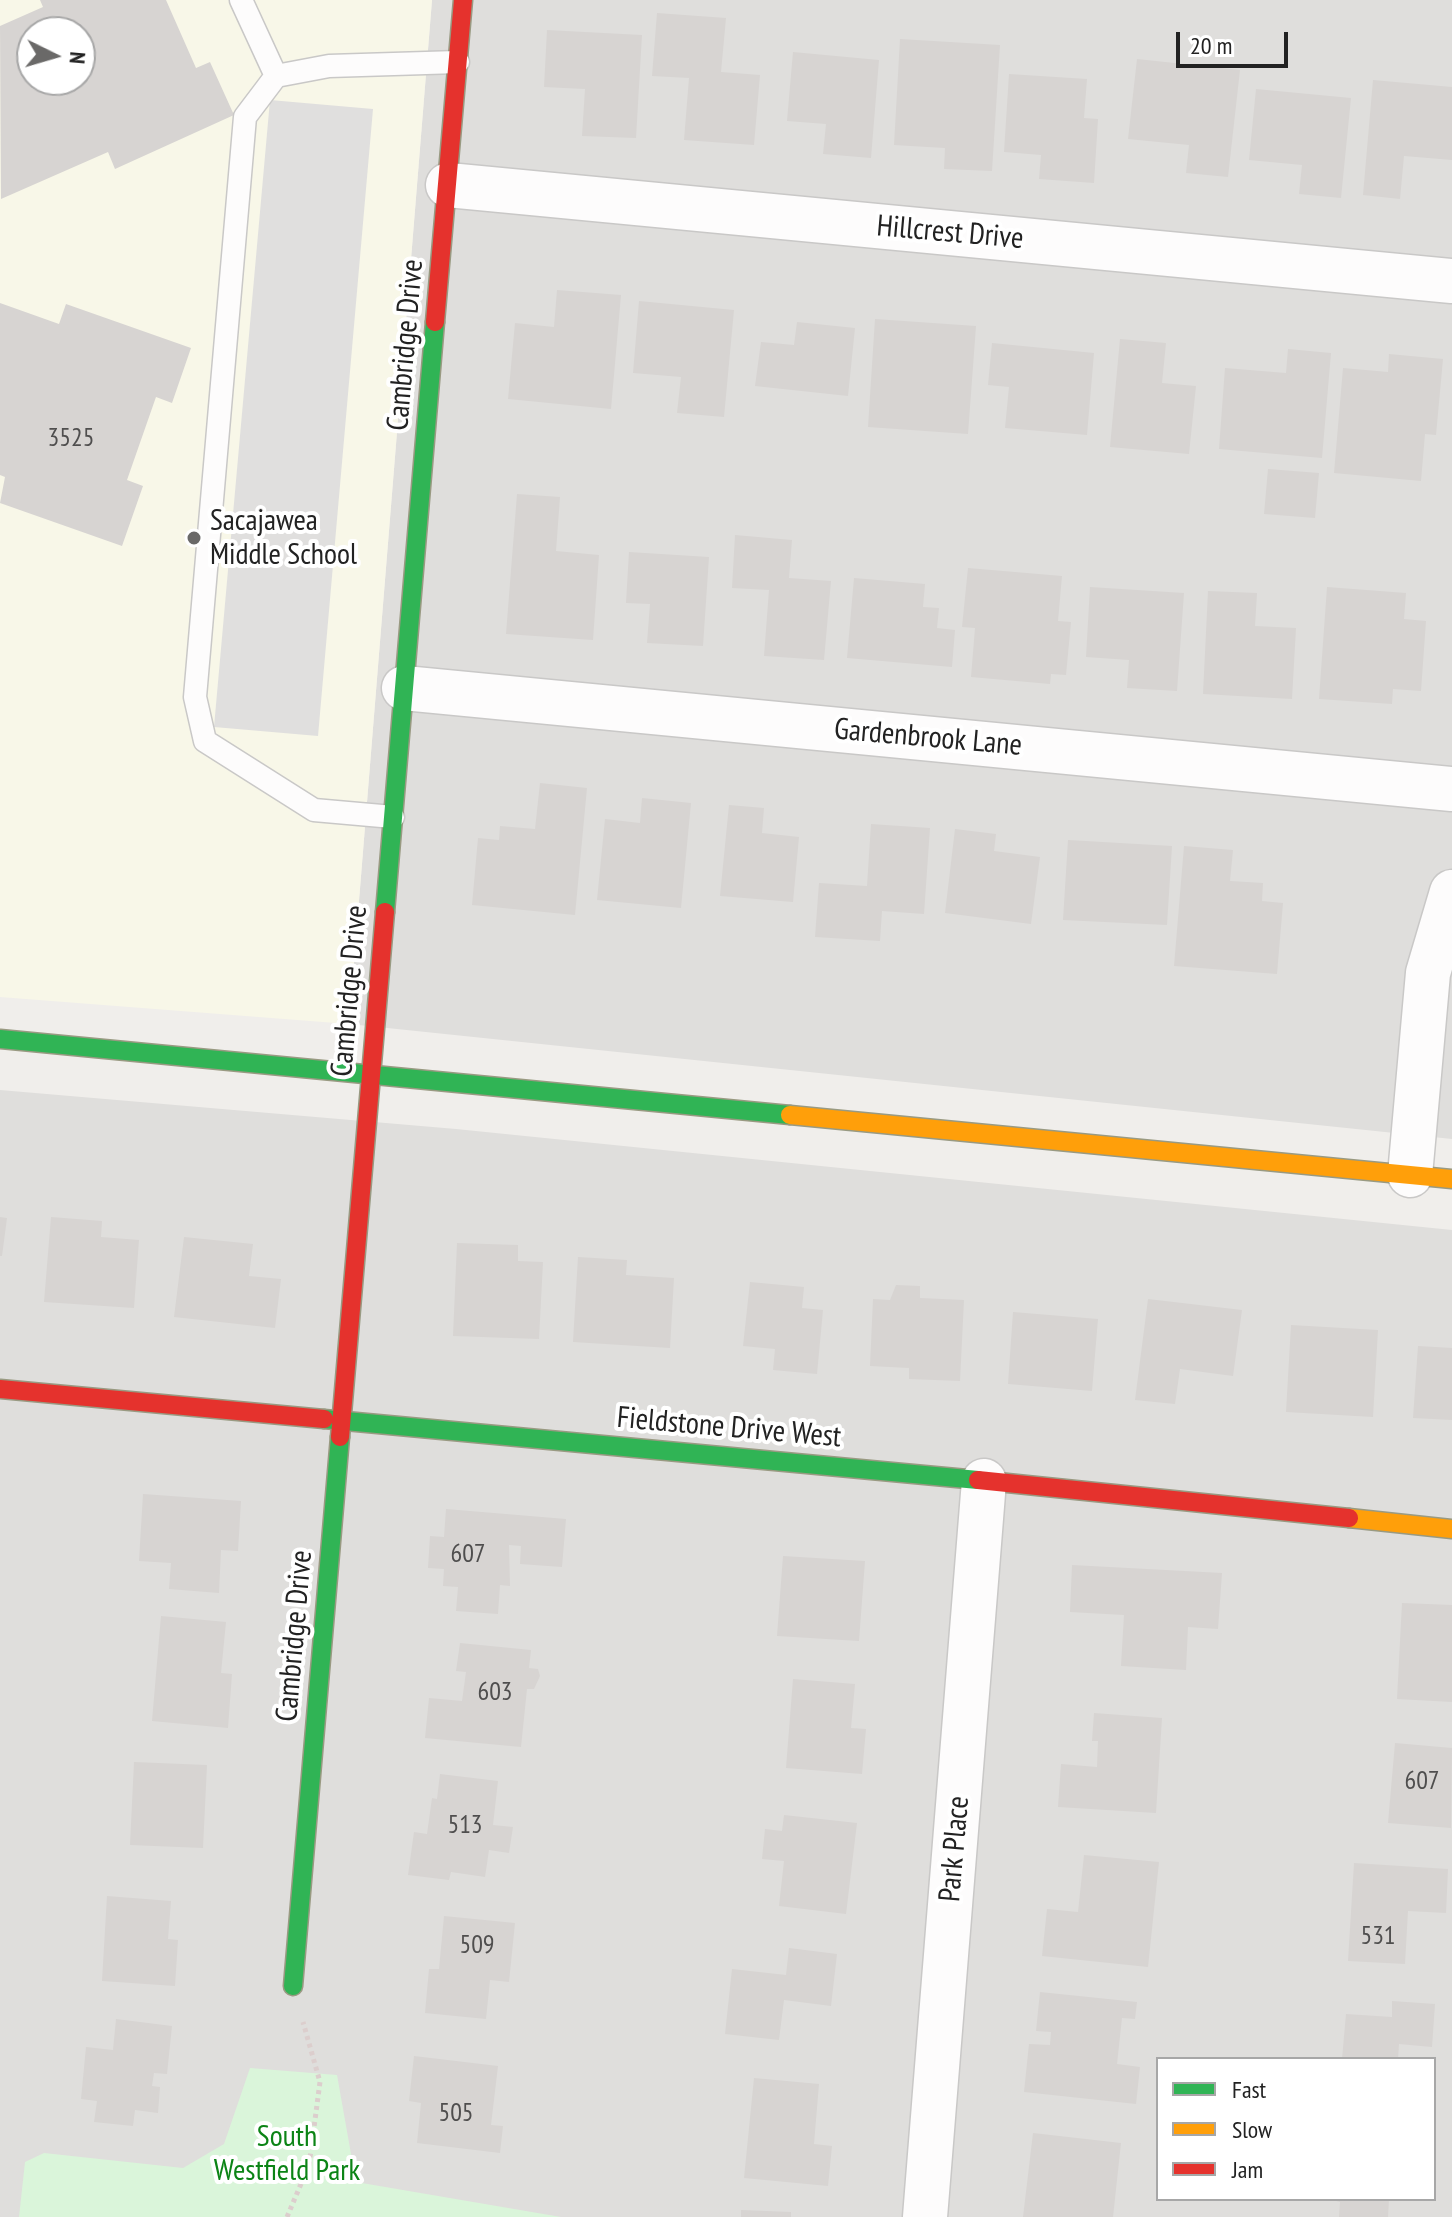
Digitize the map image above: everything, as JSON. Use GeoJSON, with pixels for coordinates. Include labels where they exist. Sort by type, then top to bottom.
{"type":"FeatureCollection","features":[{"type":"Feature","properties":{"kind":"street","name":"Cambridge Drive"},"geometry":{"type":"LineString","coordinates":[[293,1986],[463,0]]}},
{"type":"Feature","properties":{"kind":"street","name":"Hillcrest Drive"},"geometry":{"type":"LineString","coordinates":[[448,185],[1452,281]]}},
{"type":"Feature","properties":{"kind":"street","name":"Gardenbrook Lane"},"geometry":{"type":"LineString","coordinates":[[404,688],[1452,789]]}},
{"type":"Feature","properties":{"kind":"street"},"geometry":{"type":"LineString","coordinates":[[0,1039],[1431,1177],[1428,973],[1452,892]]}},
{"type":"Feature","properties":{"kind":"street","name":"Fieldstone Drive West"},"geometry":{"type":"LineString","coordinates":[[0,1389],[984,1481],[1452,1529]]}},
{"type":"Feature","properties":{"kind":"street","name":"Park Place"},"geometry":{"type":"LineString","coordinates":[[925,2217],[984,1481]]}},
{"type":"Feature","properties":{"kind":"lane"},"geometry":{"type":"LineString","coordinates":[[241,0],[276,76]]}},
{"type":"Feature","properties":{"kind":"lane"},"geometry":{"type":"LineString","coordinates":[[393,817],[314,810],[205,741],[195,697],[245,117],[276,76],[329,66],[458,62]]}},
{"type":"Feature","properties":{"kind":"path"},"geometry":{"type":"LineString","coordinates":[[287,2217],[309,2165],[320,2082],[293,1986]]}},
{"type":"Feature","properties":{"kind":"shaded area","name":"Sacajawea Middle School"},"geometry":{"type":"Polygon","coordinates":[[[0,0],[432,0],[349,1024],[0,997],[0,0]]]}},
{"type":"Feature","properties":{"kind":"shaded area"},"geometry":{"type":"Polygon","coordinates":[[[432,0],[1452,0],[1452,1139],[349,1024],[432,0]]]}},
{"type":"Feature","properties":{"kind":"shaded area"},"geometry":{"type":"Polygon","coordinates":[[[270,100],[373,109],[318,736],[214,727],[270,100]]]}},
{"type":"Feature","properties":{"kind":"shaded area"},"geometry":{"type":"Polygon","coordinates":[[[0,1090],[456,1129],[1452,1230],[1452,2217],[0,2217],[0,1090]]]}},
{"type":"Feature","properties":{"kind":"green space","name":"South Westfield Park"},"geometry":{"type":"Polygon","coordinates":[[[250,2068],[337,2075],[356,2182],[561,2217],[19,2217],[25,2162],[44,2153],[183,2168],[224,2144],[250,2068]]]}},
{"type":"Feature","properties":{"kind":"building"},"geometry":{"type":"Polygon","coordinates":[[[40,0],[166,0],[196,68],[210,62],[234,115],[115,169],[108,152],[1,199],[0,26],[16,19],[16,96],[96,96],[96,16],[23,16],[43,7],[40,0]]]}},
{"type":"Feature","properties":{"kind":"building"},"geometry":{"type":"Polygon","coordinates":[[[657,13],[726,18],[721,72],[760,75],[754,145],[684,140],[689,78],[652,76],[657,13]]]}},
{"type":"Feature","properties":{"kind":"building"},"geometry":{"type":"Polygon","coordinates":[[[547,30],[642,35],[636,138],[582,136],[585,89],[544,87],[547,30]]]}},
{"type":"Feature","properties":{"kind":"building"},"geometry":{"type":"Polygon","coordinates":[[[900,39],[1000,45],[992,171],[944,169],[945,148],[894,145],[900,39]]]}},
{"type":"Feature","properties":{"kind":"building"},"geometry":{"type":"Polygon","coordinates":[[[793,52],[879,60],[871,158],[823,154],[826,124],[787,121],[793,52]]]}},
{"type":"Feature","properties":{"kind":"building"},"geometry":{"type":"Polygon","coordinates":[[[1137,59],[1240,70],[1228,177],[1186,173],[1189,145],[1128,139],[1137,59]]]}},
{"type":"Feature","properties":{"kind":"building"},"geometry":{"type":"Polygon","coordinates":[[[1009,74],[1087,79],[1084,118],[1098,119],[1094,183],[1039,179],[1041,155],[1004,152],[1009,74]]]}},
{"type":"Feature","properties":{"kind":"building"},"geometry":{"type":"Polygon","coordinates":[[[1373,80],[1452,87],[1452,160],[1404,156],[1400,199],[1363,195],[1373,80]]]}},
{"type":"Feature","properties":{"kind":"building"},"geometry":{"type":"Polygon","coordinates":[[[1256,89],[1351,98],[1341,198],[1299,194],[1302,165],[1249,160],[1256,89]]]}},
{"type":"Feature","properties":{"kind":"building"},"geometry":{"type":"Polygon","coordinates":[[[557,290],[621,295],[611,409],[508,399],[515,323],[554,327],[557,290]]]}},
{"type":"Feature","properties":{"kind":"building"},"geometry":{"type":"Polygon","coordinates":[[[639,301],[734,310],[724,417],[677,413],[681,377],[633,373],[639,301]]]}},
{"type":"Feature","properties":{"kind":"building"},"geometry":{"type":"Polygon","coordinates":[[[0,303],[59,324],[66,304],[191,348],[172,403],[156,397],[127,480],[143,486],[122,546],[0,503],[5,477],[0,475],[0,303]]]}},
{"type":"Feature","properties":{"kind":"building"},"geometry":{"type":"Polygon","coordinates":[[[875,319],[976,326],[968,434],[868,427],[875,319]]]}},
{"type":"Feature","properties":{"kind":"building"},"geometry":{"type":"Polygon","coordinates":[[[797,322],[855,328],[848,396],[755,386],[761,342],[794,345],[797,322]]]}},
{"type":"Feature","properties":{"kind":"building"},"geometry":{"type":"Polygon","coordinates":[[[1120,339],[1166,343],[1162,383],[1196,386],[1189,454],[1110,447],[1120,339]]]}},
{"type":"Feature","properties":{"kind":"building"},"geometry":{"type":"Polygon","coordinates":[[[992,343],[1094,353],[1087,435],[1005,428],[1009,387],[988,385],[992,343]]]}},
{"type":"Feature","properties":{"kind":"building"},"geometry":{"type":"Polygon","coordinates":[[[1288,349],[1331,353],[1322,458],[1219,449],[1225,368],[1286,373],[1288,349]]]}},
{"type":"Feature","properties":{"kind":"building"},"geometry":{"type":"Polygon","coordinates":[[[1389,354],[1443,359],[1436,435],[1425,434],[1421,481],[1334,473],[1343,368],[1388,372],[1389,354]]]}},
{"type":"Feature","properties":{"kind":"building"},"geometry":{"type":"Polygon","coordinates":[[[1268,469],[1319,473],[1315,518],[1264,514],[1268,469]]]}},
{"type":"Feature","properties":{"kind":"building"},"geometry":{"type":"Polygon","coordinates":[[[517,494],[560,497],[556,551],[599,555],[593,640],[506,634],[517,494]]]}},
{"type":"Feature","properties":{"kind":"building"},"geometry":{"type":"Polygon","coordinates":[[[735,535],[792,540],[789,578],[831,581],[824,660],[764,656],[769,590],[732,588],[735,535]]]}},
{"type":"Feature","properties":{"kind":"building"},"geometry":{"type":"Polygon","coordinates":[[[629,552],[709,557],[703,646],[647,643],[650,604],[626,603],[629,552]]]}},
{"type":"Feature","properties":{"kind":"building"},"geometry":{"type":"Polygon","coordinates":[[[968,568],[1062,576],[1058,621],[1071,622],[1066,675],[1051,674],[1050,684],[971,677],[975,628],[962,627],[968,568]]]}},
{"type":"Feature","properties":{"kind":"building"},"geometry":{"type":"Polygon","coordinates":[[[854,578],[925,584],[923,607],[939,608],[937,628],[955,630],[952,667],[847,658],[854,578]]]}},
{"type":"Feature","properties":{"kind":"building"},"geometry":{"type":"Polygon","coordinates":[[[1090,587],[1184,593],[1177,691],[1127,688],[1129,660],[1086,657],[1090,587]]]}},
{"type":"Feature","properties":{"kind":"building"},"geometry":{"type":"Polygon","coordinates":[[[1327,587],[1406,593],[1404,619],[1426,621],[1421,691],[1393,689],[1392,704],[1319,699],[1327,587]]]}},
{"type":"Feature","properties":{"kind":"building"},"geometry":{"type":"Polygon","coordinates":[[[1208,591],[1257,593],[1255,626],[1296,628],[1292,699],[1203,694],[1208,591]]]}},
{"type":"Feature","properties":{"kind":"building"},"geometry":{"type":"Polygon","coordinates":[[[540,783],[587,788],[575,915],[472,905],[478,838],[499,840],[500,826],[535,829],[540,783]]]}},
{"type":"Feature","properties":{"kind":"building"},"geometry":{"type":"Polygon","coordinates":[[[642,798],[691,803],[681,908],[597,900],[605,819],[640,823],[642,798]]]}},
{"type":"Feature","properties":{"kind":"building"},"geometry":{"type":"Polygon","coordinates":[[[729,805],[764,808],[762,833],[799,837],[793,902],[720,896],[729,805]]]}},
{"type":"Feature","properties":{"kind":"building"},"geometry":{"type":"Polygon","coordinates":[[[871,824],[930,828],[924,914],[882,911],[880,941],[815,937],[819,883],[867,886],[871,824]]]}},
{"type":"Feature","properties":{"kind":"building"},"geometry":{"type":"Polygon","coordinates":[[[955,829],[996,834],[994,851],[1040,857],[1031,924],[945,913],[955,829]]]}},
{"type":"Feature","properties":{"kind":"building"},"geometry":{"type":"Polygon","coordinates":[[[1068,840],[1172,846],[1167,925],[1063,920],[1068,840]]]}},
{"type":"Feature","properties":{"kind":"building"},"geometry":{"type":"Polygon","coordinates":[[[1184,846],[1233,850],[1230,881],[1263,883],[1262,901],[1283,903],[1277,974],[1174,966],[1184,846]]]}},
{"type":"Feature","properties":{"kind":"building"},"geometry":{"type":"Polygon","coordinates":[[[0,1217],[7,1218],[2,1256],[0,1256],[0,1217]]]}},
{"type":"Feature","properties":{"kind":"building"},"geometry":{"type":"Polygon","coordinates":[[[51,1217],[102,1221],[101,1237],[139,1240],[134,1308],[44,1302],[51,1217]]]}},
{"type":"Feature","properties":{"kind":"building"},"geometry":{"type":"Polygon","coordinates":[[[184,1237],[253,1244],[249,1276],[281,1279],[275,1328],[174,1317],[184,1237]]]}},
{"type":"Feature","properties":{"kind":"building"},"geometry":{"type":"Polygon","coordinates":[[[457,1243],[518,1245],[518,1261],[543,1262],[539,1339],[453,1336],[457,1243]]]}},
{"type":"Feature","properties":{"kind":"building"},"geometry":{"type":"Polygon","coordinates":[[[578,1257],[627,1260],[626,1275],[674,1278],[670,1348],[573,1342],[578,1257]]]}},
{"type":"Feature","properties":{"kind":"building"},"geometry":{"type":"Polygon","coordinates":[[[750,1282],[804,1287],[802,1308],[823,1310],[817,1374],[773,1370],[775,1349],[743,1346],[750,1282]]]}},
{"type":"Feature","properties":{"kind":"building"},"geometry":{"type":"Polygon","coordinates":[[[896,1285],[920,1286],[920,1298],[964,1300],[960,1381],[909,1379],[909,1368],[870,1366],[873,1299],[890,1300],[896,1285]]]}},
{"type":"Feature","properties":{"kind":"building"},"geometry":{"type":"Polygon","coordinates":[[[1148,1299],[1242,1310],[1233,1376],[1180,1369],[1175,1404],[1135,1400],[1148,1299]]]}},
{"type":"Feature","properties":{"kind":"building"},"geometry":{"type":"Polygon","coordinates":[[[1013,1312],[1098,1319],[1092,1391],[1008,1384],[1013,1312]]]}},
{"type":"Feature","properties":{"kind":"building"},"geometry":{"type":"Polygon","coordinates":[[[1291,1325],[1378,1330],[1373,1417],[1286,1412],[1291,1325]]]}},
{"type":"Feature","properties":{"kind":"building"},"geometry":{"type":"Polygon","coordinates":[[[1418,1346],[1452,1348],[1452,1420],[1413,1418],[1418,1346]]]}},
{"type":"Feature","properties":{"kind":"building"},"geometry":{"type":"Polygon","coordinates":[[[143,1494],[241,1501],[238,1551],[221,1550],[219,1593],[169,1589],[171,1563],[139,1561],[143,1494]]]}},
{"type":"Feature","properties":{"kind":"building"},"geometry":{"type":"Polygon","coordinates":[[[446,1509],[566,1519],[562,1567],[520,1564],[521,1546],[509,1545],[510,1586],[500,1585],[498,1614],[456,1611],[458,1587],[443,1586],[444,1569],[428,1568],[430,1536],[444,1537],[446,1509]]]}},
{"type":"Feature","properties":{"kind":"building"},"geometry":{"type":"Polygon","coordinates":[[[783,1556],[865,1561],[859,1641],[777,1636],[783,1556]]]}},
{"type":"Feature","properties":{"kind":"building"},"geometry":{"type":"Polygon","coordinates":[[[1072,1565],[1222,1573],[1218,1629],[1188,1627],[1186,1670],[1121,1666],[1124,1615],[1070,1612],[1072,1565]]]}},
{"type":"Feature","properties":{"kind":"building"},"geometry":{"type":"Polygon","coordinates":[[[1402,1603],[1452,1605],[1452,1702],[1397,1699],[1402,1603]]]}},
{"type":"Feature","properties":{"kind":"building"},"geometry":{"type":"Polygon","coordinates":[[[161,1616],[226,1622],[221,1673],[232,1674],[228,1728],[152,1721],[161,1616]]]}},
{"type":"Feature","properties":{"kind":"building"},"geometry":{"type":"Polygon","coordinates":[[[460,1643],[531,1650],[529,1668],[538,1669],[540,1676],[534,1689],[527,1689],[521,1747],[425,1738],[429,1698],[462,1701],[466,1672],[456,1671],[460,1643]]]}},
{"type":"Feature","properties":{"kind":"building"},"geometry":{"type":"Polygon","coordinates":[[[793,1679],[855,1684],[851,1728],[866,1729],[862,1774],[786,1768],[793,1679]]]}},
{"type":"Feature","properties":{"kind":"building"},"geometry":{"type":"Polygon","coordinates":[[[1094,1713],[1162,1718],[1156,1813],[1058,1807],[1061,1764],[1097,1767],[1098,1741],[1092,1741],[1094,1713]]]}},
{"type":"Feature","properties":{"kind":"building"},"geometry":{"type":"Polygon","coordinates":[[[1395,1743],[1452,1748],[1451,1828],[1388,1823],[1395,1743]]]}},
{"type":"Feature","properties":{"kind":"building"},"geometry":{"type":"Polygon","coordinates":[[[134,1762],[207,1765],[203,1848],[130,1845],[134,1762]]]}},
{"type":"Feature","properties":{"kind":"building"},"geometry":{"type":"Polygon","coordinates":[[[440,1774],[498,1781],[493,1825],[513,1827],[509,1853],[489,1850],[485,1877],[451,1872],[449,1880],[408,1875],[414,1832],[427,1834],[432,1798],[437,1799],[440,1774]]]}},
{"type":"Feature","properties":{"kind":"building"},"geometry":{"type":"Polygon","coordinates":[[[784,1815],[857,1823],[846,1914],[779,1906],[784,1861],[762,1859],[765,1829],[782,1831],[784,1815]]]}},
{"type":"Feature","properties":{"kind":"building"},"geometry":{"type":"Polygon","coordinates":[[[1084,1855],[1159,1862],[1148,1967],[1042,1956],[1047,1909],[1078,1912],[1084,1855]]]}},
{"type":"Feature","properties":{"kind":"building"},"geometry":{"type":"Polygon","coordinates":[[[1354,1863],[1448,1869],[1446,1913],[1408,1911],[1405,1964],[1348,1961],[1354,1863]]]}},
{"type":"Feature","properties":{"kind":"building"},"geometry":{"type":"Polygon","coordinates":[[[107,1896],[171,1901],[168,1939],[178,1940],[175,1986],[102,1981],[107,1896]]]}},
{"type":"Feature","properties":{"kind":"building"},"geometry":{"type":"Polygon","coordinates":[[[444,1916],[515,1923],[509,1982],[490,1980],[486,2019],[425,2013],[429,1969],[439,1969],[444,1916]]]}},
{"type":"Feature","properties":{"kind":"building"},"geometry":{"type":"Polygon","coordinates":[[[789,1948],[837,1954],[831,2006],[784,2000],[779,2040],[725,2034],[732,1969],[786,1975],[789,1948]]]}},
{"type":"Feature","properties":{"kind":"building"},"geometry":{"type":"Polygon","coordinates":[[[1040,1992],[1137,2002],[1135,2019],[1122,2018],[1117,2064],[1140,2067],[1136,2104],[1024,2092],[1029,2044],[1050,2045],[1051,2032],[1036,2031],[1040,1992]]]}},
{"type":"Feature","properties":{"kind":"building"},"geometry":{"type":"Polygon","coordinates":[[[1392,2001],[1435,2004],[1432,2047],[1399,2044],[1398,2057],[1342,2057],[1346,2014],[1392,2017],[1392,2001]]]}},
{"type":"Feature","properties":{"kind":"building"},"geometry":{"type":"Polygon","coordinates":[[[116,2019],[172,2026],[167,2074],[154,2073],[152,2086],[160,2087],[158,2113],[135,2110],[133,2126],[94,2122],[97,2101],[81,2099],[86,2047],[113,2050],[116,2019]]]}},
{"type":"Feature","properties":{"kind":"building"},"geometry":{"type":"Polygon","coordinates":[[[414,2056],[498,2066],[491,2125],[503,2126],[500,2153],[417,2143],[421,2103],[409,2101],[414,2056]]]}},
{"type":"Feature","properties":{"kind":"building"},"geometry":{"type":"Polygon","coordinates":[[[754,2078],[819,2084],[814,2144],[832,2146],[828,2186],[744,2178],[754,2078]]]}},
{"type":"Feature","properties":{"kind":"building"},"geometry":{"type":"Polygon","coordinates":[[[1033,2133],[1121,2143],[1113,2217],[1023,2217],[1033,2133]]]}},
{"type":"Feature","properties":{"kind":"building"},"geometry":{"type":"Polygon","coordinates":[[[1336,2201],[1389,2201],[1388,2217],[1339,2217],[1340,2202],[1336,2201]]]}},
{"type":"Feature","properties":{"kind":"building"},"geometry":{"type":"Polygon","coordinates":[[[741,2210],[791,2212],[791,2217],[741,2217],[741,2210]]]}},
{"type":"Feature","properties":{"kind":"traffic: fast"},"geometry":{"type":"LineString","coordinates":[[385,912],[435,322]]}},
{"type":"Feature","properties":{"kind":"traffic: fast"},"geometry":{"type":"LineString","coordinates":[[0,1039],[790,1115]]}},
{"type":"Feature","properties":{"kind":"traffic: fast"},"geometry":{"type":"LineString","coordinates":[[324,1419],[978,1480]]}},
{"type":"Feature","properties":{"kind":"traffic: fast"},"geometry":{"type":"LineString","coordinates":[[293,1986],[340,1437]]}},
{"type":"Feature","properties":{"kind":"traffic: slow"},"geometry":{"type":"LineString","coordinates":[[790,1115],[1452,1179]]}},
{"type":"Feature","properties":{"kind":"traffic: slow"},"geometry":{"type":"LineString","coordinates":[[1349,1518],[1452,1529]]}},
{"type":"Feature","properties":{"kind":"traffic: jam"},"geometry":{"type":"LineString","coordinates":[[435,322],[463,0]]}},
{"type":"Feature","properties":{"kind":"traffic: jam"},"geometry":{"type":"LineString","coordinates":[[340,1437],[385,912]]}},
{"type":"Feature","properties":{"kind":"traffic: jam"},"geometry":{"type":"LineString","coordinates":[[0,1389],[324,1419]]}},
{"type":"Feature","properties":{"kind":"traffic: jam"},"geometry":{"type":"LineString","coordinates":[[978,1480],[1349,1518]]}},
{"type":"Feature","properties":{"kind":"place","name":"Sacajawea Middle School"},"geometry":{"type":"Point","coordinates":[194,538]}}]}
